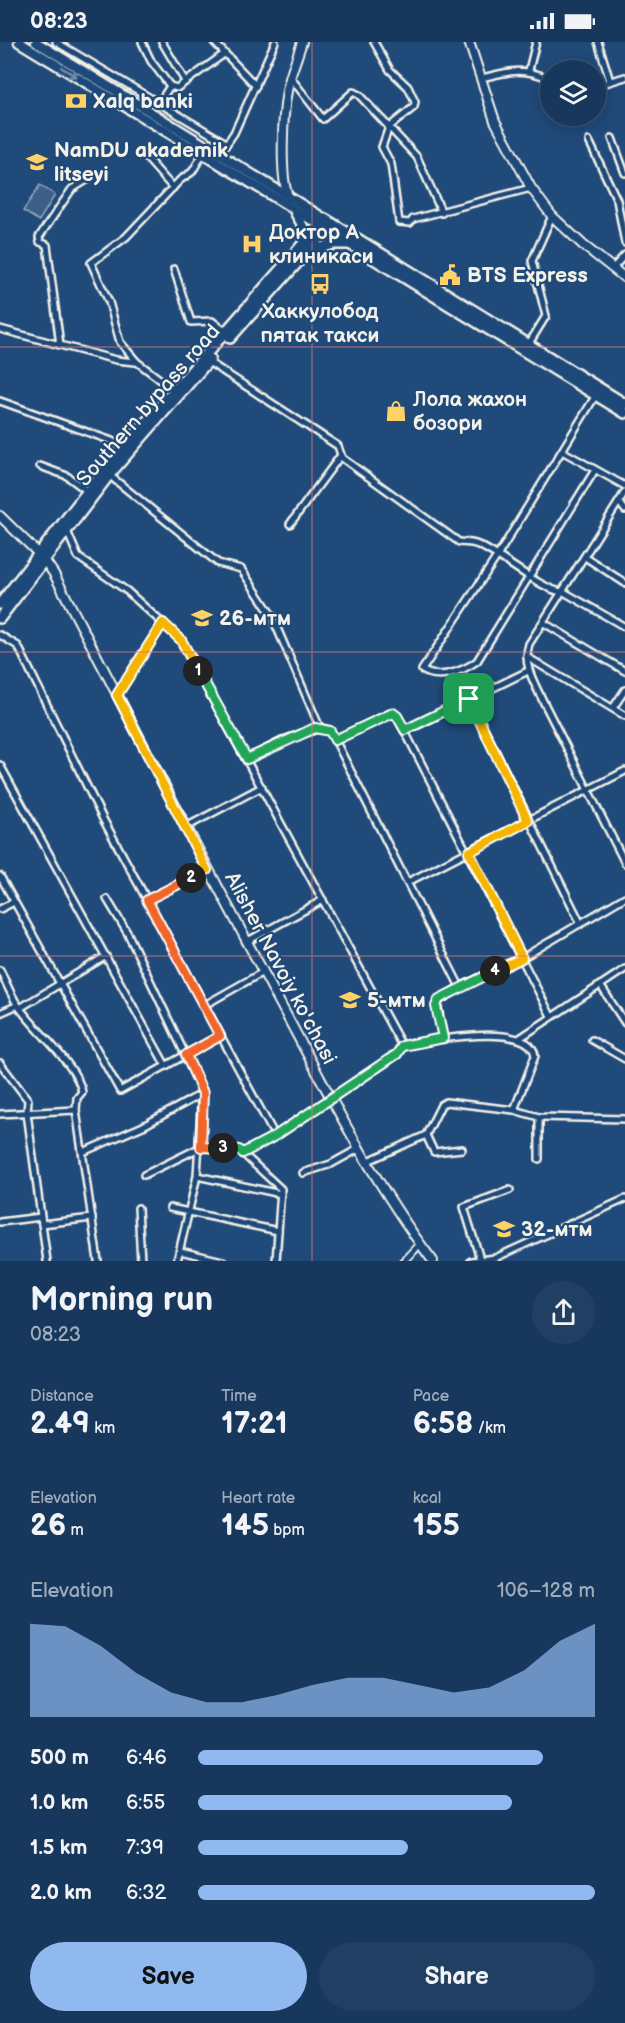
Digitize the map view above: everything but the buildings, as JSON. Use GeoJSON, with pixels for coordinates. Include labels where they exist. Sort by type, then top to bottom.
{"type":"FeatureCollection","features":[{"type":"Feature","properties":{"kind":"highway","name":"Southern bypass road"},"geometry":{"type":"LineString","coordinates":[[41,555],[66,529],[226,333],[304,244],[326,224]]}},
{"type":"Feature","properties":{"kind":"highway","name":"Southern bypass road"},"geometry":{"type":"LineString","coordinates":[[0,618],[87,491],[174,390],[305,255],[326,224]]}},
{"type":"Feature","properties":{"kind":"highway"},"geometry":{"type":"LineString","coordinates":[[326,224],[353,245],[625,413]]}},
{"type":"Feature","properties":{"kind":"highway"},"geometry":{"type":"LineString","coordinates":[[326,224],[625,404]]}},
{"type":"Feature","properties":{"kind":"highway"},"geometry":{"type":"LineString","coordinates":[[305,255],[333,244],[353,245]]}},
{"type":"Feature","properties":{"kind":"highway"},"geometry":{"type":"LineString","coordinates":[[0,604],[41,555]]}},
{"type":"Feature","properties":{"kind":"main road"},"geometry":{"type":"LineString","coordinates":[[18,42],[203,154],[326,224]]}},
{"type":"Feature","properties":{"kind":"main road"},"geometry":{"type":"LineString","coordinates":[[36,42],[219,155],[289,202]]}},
{"type":"Feature","properties":{"kind":"main road"},"geometry":{"type":"LineString","coordinates":[[302,42],[290,77],[285,106],[284,180],[289,202],[302,223],[304,244]]}},
{"type":"Feature","properties":{"kind":"main road"},"geometry":{"type":"LineString","coordinates":[[469,42],[495,121],[531,188],[552,216],[625,278]]}},
{"type":"Feature","properties":{"kind":"main road","name":"Alisher Navoiy ko'chasi"},"geometry":{"type":"LineString","coordinates":[[0,516],[41,555],[54,574],[207,870],[330,1097],[392,1205],[433,1261]]}},
{"type":"Feature","properties":{"kind":"street"},"geometry":{"type":"LineString","coordinates":[[56,42],[226,143]]}},
{"type":"Feature","properties":{"kind":"street"},"geometry":{"type":"LineString","coordinates":[[142,42],[150,61],[170,86],[176,88],[224,54]]}},
{"type":"Feature","properties":{"kind":"street"},"geometry":{"type":"LineString","coordinates":[[162,42],[185,81]]}},
{"type":"Feature","properties":{"kind":"street"},"geometry":{"type":"LineString","coordinates":[[214,42],[256,86]]}},
{"type":"Feature","properties":{"kind":"street"},"geometry":{"type":"LineString","coordinates":[[219,155],[234,133],[275,42]]}},
{"type":"Feature","properties":{"kind":"street"},"geometry":{"type":"LineString","coordinates":[[374,42],[390,70],[408,87],[415,102],[414,107],[389,127],[382,147],[391,164],[399,222],[410,224],[413,219],[531,188]]}},
{"type":"Feature","properties":{"kind":"street"},"geometry":{"type":"LineString","coordinates":[[529,70],[536,42]]}},
{"type":"Feature","properties":{"kind":"street"},"geometry":{"type":"LineString","coordinates":[[598,42],[610,81]]}},
{"type":"Feature","properties":{"kind":"street"},"geometry":{"type":"LineString","coordinates":[[482,78],[529,70],[540,75]]}},
{"type":"Feature","properties":{"kind":"street"},"geometry":{"type":"LineString","coordinates":[[290,77],[322,119],[354,92],[408,145],[424,168],[441,213]]}},
{"type":"Feature","properties":{"kind":"street"},"geometry":{"type":"LineString","coordinates":[[606,82],[625,77]]}},
{"type":"Feature","properties":{"kind":"street"},"geometry":{"type":"LineString","coordinates":[[159,103],[170,86]]}},
{"type":"Feature","properties":{"kind":"street"},"geometry":{"type":"LineString","coordinates":[[612,138],[625,173]]}},
{"type":"Feature","properties":{"kind":"street"},"geometry":{"type":"LineString","coordinates":[[590,141],[616,200],[625,243]]}},
{"type":"Feature","properties":{"kind":"street"},"geometry":{"type":"LineString","coordinates":[[143,154],[173,188]]}},
{"type":"Feature","properties":{"kind":"street"},"geometry":{"type":"LineString","coordinates":[[174,390],[137,362],[120,342],[109,302],[91,263],[119,244],[173,188],[192,172],[203,154]]}},
{"type":"Feature","properties":{"kind":"street"},"geometry":{"type":"LineString","coordinates":[[60,345],[47,245],[40,242],[39,237],[72,189],[90,178]]}},
{"type":"Feature","properties":{"kind":"street"},"geometry":{"type":"LineString","coordinates":[[528,345],[546,316],[532,261],[533,252],[552,216]]}},
{"type":"Feature","properties":{"kind":"street"},"geometry":{"type":"LineString","coordinates":[[613,268],[625,255]]}},
{"type":"Feature","properties":{"kind":"street"},"geometry":{"type":"LineString","coordinates":[[174,269],[191,322],[212,321],[226,333]]}},
{"type":"Feature","properties":{"kind":"street"},"geometry":{"type":"LineString","coordinates":[[0,329],[116,360],[137,362]]}},
{"type":"Feature","properties":{"kind":"street"},"geometry":{"type":"LineString","coordinates":[[205,360],[338,446],[341,455],[459,542],[477,544],[530,576],[557,591],[564,592],[625,627]]}},
{"type":"Feature","properties":{"kind":"street"},"geometry":{"type":"LineString","coordinates":[[595,470],[476,663],[448,674],[422,670],[498,555],[596,395]]}},
{"type":"Feature","properties":{"kind":"street"},"geometry":{"type":"LineString","coordinates":[[0,401],[112,441],[122,449]]}},
{"type":"Feature","properties":{"kind":"street"},"geometry":{"type":"LineString","coordinates":[[562,451],[625,486]]}},
{"type":"Feature","properties":{"kind":"street"},"geometry":{"type":"LineString","coordinates":[[290,524],[341,455]]}},
{"type":"Feature","properties":{"kind":"street"},"geometry":{"type":"LineString","coordinates":[[40,466],[67,476],[87,491]]}},
{"type":"Feature","properties":{"kind":"street"},"geometry":{"type":"LineString","coordinates":[[109,475],[219,563],[244,571],[271,614],[320,728]]}},
{"type":"Feature","properties":{"kind":"street"},"geometry":{"type":"LineString","coordinates":[[625,492],[564,592],[529,644],[527,657],[528,671],[625,863]]}},
{"type":"Feature","properties":{"kind":"street"},"geometry":{"type":"LineString","coordinates":[[618,502],[625,510]]}},
{"type":"Feature","properties":{"kind":"street"},"geometry":{"type":"LineString","coordinates":[[66,529],[78,557],[127,591],[181,640],[402,1046]]}},
{"type":"Feature","properties":{"kind":"street"},"geometry":{"type":"LineString","coordinates":[[585,557],[625,583]]}},
{"type":"Feature","properties":{"kind":"street"},"geometry":{"type":"LineString","coordinates":[[117,695],[163,623]]}},
{"type":"Feature","properties":{"kind":"street"},"geometry":{"type":"LineString","coordinates":[[544,623],[625,671]]}},
{"type":"Feature","properties":{"kind":"street"},"geometry":{"type":"LineString","coordinates":[[0,634],[18,646],[103,819],[275,1136]]}},
{"type":"Feature","properties":{"kind":"street"},"geometry":{"type":"LineString","coordinates":[[527,657],[625,716]]}},
{"type":"Feature","properties":{"kind":"street"},"geometry":{"type":"LineString","coordinates":[[405,730],[528,671]]}},
{"type":"Feature","properties":{"kind":"street"},"geometry":{"type":"LineString","coordinates":[[614,708],[625,690]]}},
{"type":"Feature","properties":{"kind":"street"},"geometry":{"type":"LineString","coordinates":[[469,699],[581,924]]}},
{"type":"Feature","properties":{"kind":"street"},"geometry":{"type":"LineString","coordinates":[[335,740],[393,713],[397,716],[469,852],[551,1016]]}},
{"type":"Feature","properties":{"kind":"street"},"geometry":{"type":"LineString","coordinates":[[247,759],[286,739],[320,728],[330,731],[460,987]]}},
{"type":"Feature","properties":{"kind":"street"},"geometry":{"type":"LineString","coordinates":[[0,765],[166,1066]]}},
{"type":"Feature","properties":{"kind":"street"},"geometry":{"type":"LineString","coordinates":[[408,882],[625,771]]}},
{"type":"Feature","properties":{"kind":"street"},"geometry":{"type":"LineString","coordinates":[[186,828],[262,787]]}},
{"type":"Feature","properties":{"kind":"street"},"geometry":{"type":"LineString","coordinates":[[147,900],[207,870]]}},
{"type":"Feature","properties":{"kind":"street"},"geometry":{"type":"LineString","coordinates":[[0,876],[120,1091],[220,1036]]}},
{"type":"Feature","properties":{"kind":"street"},"geometry":{"type":"LineString","coordinates":[[443,1038],[437,1002],[460,987],[522,958],[625,897]]}},
{"type":"Feature","properties":{"kind":"street"},"geometry":{"type":"LineString","coordinates":[[107,899],[128,934],[203,1093],[201,1147],[197,1176],[177,1261]]}},
{"type":"Feature","properties":{"kind":"street"},"geometry":{"type":"LineString","coordinates":[[246,942],[323,900]]}},
{"type":"Feature","properties":{"kind":"street"},"geometry":{"type":"LineString","coordinates":[[0,909],[14,902]]}},
{"type":"Feature","properties":{"kind":"street"},"geometry":{"type":"LineString","coordinates":[[0,1013],[19,1007],[106,956]]}},
{"type":"Feature","properties":{"kind":"street"},"geometry":{"type":"LineString","coordinates":[[520,1038],[625,969]]}},
{"type":"Feature","properties":{"kind":"street"},"geometry":{"type":"LineString","coordinates":[[0,970],[19,1007],[55,1049],[83,1090],[77,1098],[76,1110],[98,1261]]}},
{"type":"Feature","properties":{"kind":"street"},"geometry":{"type":"LineString","coordinates":[[203,1006],[263,972]]}},
{"type":"Feature","properties":{"kind":"street"},"geometry":{"type":"LineString","coordinates":[[600,984],[625,1023]]}},
{"type":"Feature","properties":{"kind":"street"},"geometry":{"type":"LineString","coordinates":[[243,1153],[275,1136],[397,1054],[402,1046],[443,1038],[477,1035],[520,1038],[530,1046],[535,1056],[514,1110]]}},
{"type":"Feature","properties":{"kind":"street"},"geometry":{"type":"LineString","coordinates":[[592,1040],[625,1059]]}},
{"type":"Feature","properties":{"kind":"street"},"geometry":{"type":"LineString","coordinates":[[0,1063],[26,1096],[47,1261]]}},
{"type":"Feature","properties":{"kind":"street"},"geometry":{"type":"LineString","coordinates":[[83,1152],[143,1126],[203,1093]]}},
{"type":"Feature","properties":{"kind":"street"},"geometry":{"type":"LineString","coordinates":[[368,1161],[426,1134],[441,1105],[446,1102],[514,1110],[539,1117],[625,1119]]}},
{"type":"Feature","properties":{"kind":"street"},"geometry":{"type":"LineString","coordinates":[[0,1114],[76,1110]]}},
{"type":"Feature","properties":{"kind":"street"},"geometry":{"type":"LineString","coordinates":[[538,1160],[539,1117]]}},
{"type":"Feature","properties":{"kind":"street"},"geometry":{"type":"LineString","coordinates":[[426,1134],[434,1152],[462,1149]]}},
{"type":"Feature","properties":{"kind":"street"},"geometry":{"type":"LineString","coordinates":[[144,1175],[201,1147],[239,1150],[281,1189],[276,1261]]}},
{"type":"Feature","properties":{"kind":"street"},"geometry":{"type":"LineString","coordinates":[[303,1173],[331,1164],[360,1148]]}},
{"type":"Feature","properties":{"kind":"street"},"geometry":{"type":"LineString","coordinates":[[197,1176],[281,1194]]}},
{"type":"Feature","properties":{"kind":"street"},"geometry":{"type":"LineString","coordinates":[[480,1259],[464,1208],[510,1190]]}},
{"type":"Feature","properties":{"kind":"street"},"geometry":{"type":"LineString","coordinates":[[471,1261],[495,1258],[625,1199]]}},
{"type":"Feature","properties":{"kind":"street"},"geometry":{"type":"LineString","coordinates":[[138,1208],[141,1261]]}},
{"type":"Feature","properties":{"kind":"street"},"geometry":{"type":"LineString","coordinates":[[170,1208],[278,1231]]}},
{"type":"Feature","properties":{"kind":"street"},"geometry":{"type":"LineString","coordinates":[[0,1222],[92,1218]]}},
{"type":"Feature","properties":{"kind":"street"},"geometry":{"type":"LineString","coordinates":[[404,1261],[420,1244]]}},
{"type":"Feature","properties":{"kind":"street"},"geometry":{"type":"LineString","coordinates":[[180,1251],[223,1261]]}},
{"type":"Feature","properties":{"kind":"shaded area"},"geometry":{"type":"Polygon","coordinates":[[[40,185],[55,195],[39,221],[23,211],[40,185]]]}},
{"type":"Feature","properties":{"kind":"place","name":"Xalq banki"},"geometry":{"type":"Point","coordinates":[76,101]}},
{"type":"Feature","properties":{"kind":"place","name":"NamDU akademik litseyi"},"geometry":{"type":"Point","coordinates":[37,162]}},
{"type":"Feature","properties":{"kind":"place","name":"Доктор А клиникаси"},"geometry":{"type":"Point","coordinates":[252,244]}},
{"type":"Feature","properties":{"kind":"place","name":"BTS Express"},"geometry":{"type":"Point","coordinates":[450,275]}},
{"type":"Feature","properties":{"kind":"place","name":"Хаккулобод пятак такси"},"geometry":{"type":"Point","coordinates":[320,284]}},
{"type":"Feature","properties":{"kind":"place","name":"Лола жахон бозори"},"geometry":{"type":"Point","coordinates":[396,411]}},
{"type":"Feature","properties":{"kind":"place","name":"26-мтм"},"geometry":{"type":"Point","coordinates":[202,618]}},
{"type":"Feature","properties":{"kind":"place","name":"5-мтм"},"geometry":{"type":"Point","coordinates":[350,1000]}},
{"type":"Feature","properties":{"kind":"place","name":"32-мтм"},"geometry":{"type":"Point","coordinates":[504,1229]}},
{"type":"Feature","properties":{"kind":"route"},"geometry":{"type":"LineString","coordinates":[[163,623],[181,640],[247,759],[286,739],[315,728],[330,731],[335,740],[393,713],[405,730],[469,699],[528,821],[469,852],[522,958],[439,999],[436,1006],[443,1038],[402,1046],[397,1054],[275,1136],[243,1153],[239,1150],[201,1147],[203,1093],[186,1055],[220,1036],[147,900],[207,870],[117,695],[163,623]]}}]}
